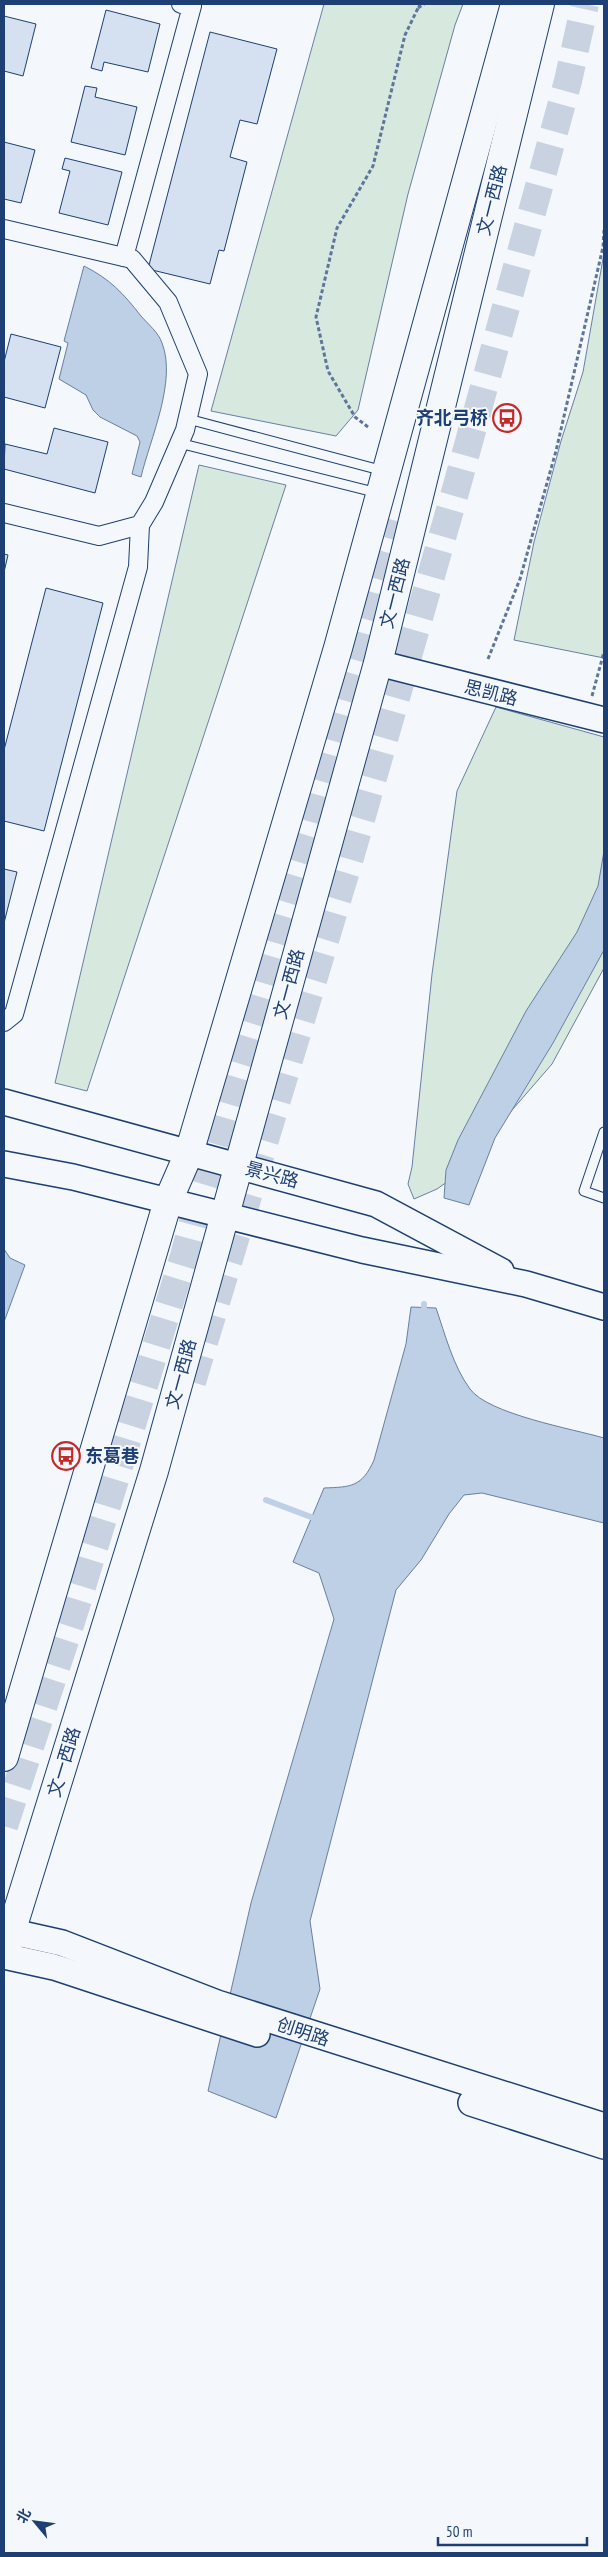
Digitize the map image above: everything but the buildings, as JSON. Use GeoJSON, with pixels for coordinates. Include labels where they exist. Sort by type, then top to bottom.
{"type":"FeatureCollection","features":[{"type":"Feature","properties":{"kind":"main road","name":"文一西路"},"geometry":{"type":"LineString","coordinates":[[4,1757],[168,1201],[189,1153],[335,657],[515,4]]}},
{"type":"Feature","properties":{"kind":"main road","name":"文一西路"},"geometry":{"type":"LineString","coordinates":[[5,1943],[154,1471],[378,663],[540,4]]}},
{"type":"Feature","properties":{"kind":"street"},"geometry":{"type":"LineString","coordinates":[[124,258],[192,6],[181,4]]}},
{"type":"Feature","properties":{"kind":"street"},"geometry":{"type":"LineString","coordinates":[[4,229],[132,259],[168,302],[198,374],[188,419],[179,443],[154,502],[140,525],[135,577],[14,1014],[4,1022]]}},
{"type":"Feature","properties":{"kind":"street"},"geometry":{"type":"LineString","coordinates":[[4,513],[99,536],[140,525]]}},
{"type":"Feature","properties":{"kind":"street","name":"思凯路"},"geometry":{"type":"LineString","coordinates":[[378,663],[596,718]]}},
{"type":"Feature","properties":{"kind":"street","name":"景兴路"},"geometry":{"type":"LineString","coordinates":[[4,1102],[376,1204],[526,1284]]}},
{"type":"Feature","properties":{"kind":"street"},"geometry":{"type":"LineString","coordinates":[[4,1114],[81,1123]]}},
{"type":"Feature","properties":{"kind":"street"},"geometry":{"type":"LineString","coordinates":[[4,1155],[73,1177]]}},
{"type":"Feature","properties":{"kind":"street","name":"景兴路"},"geometry":{"type":"LineString","coordinates":[[4,1164],[73,1177],[362,1250],[526,1284],[604,1306]]}},
{"type":"Feature","properties":{"kind":"street","name":"创明路"},"geometry":{"type":"LineString","coordinates":[[5,1943],[62,1943],[208,2010],[323,2046],[604,2126]]}},
{"type":"Feature","properties":{"kind":"street","name":"创明路"},"geometry":{"type":"LineString","coordinates":[[323,2046],[604,2146]]}},
{"type":"Feature","properties":{"kind":"lane"},"geometry":{"type":"LineString","coordinates":[[188,419],[383,483]]}},
{"type":"Feature","properties":{"kind":"lane"},"geometry":{"type":"LineString","coordinates":[[179,443],[383,483]]}},
{"type":"Feature","properties":{"kind":"lane"},"geometry":{"type":"LineString","coordinates":[[604,1132],[584,1191],[604,1198]]}},
{"type":"Feature","properties":{"kind":"path"},"geometry":{"type":"LineString","coordinates":[[368,427],[355,416],[328,371],[316,317],[337,228],[373,166],[405,35],[420,4]]}},
{"type":"Feature","properties":{"kind":"path"},"geometry":{"type":"LineString","coordinates":[[418,8],[424,4]]}},
{"type":"Feature","properties":{"kind":"path"},"geometry":{"type":"LineString","coordinates":[[488,658],[520,579],[556,451],[603,247],[604,230]]}},
{"type":"Feature","properties":{"kind":"path"},"geometry":{"type":"LineString","coordinates":[[596,718],[604,652]]}},
{"type":"Feature","properties":{"kind":"shaded area"},"geometry":{"type":"Polygon","coordinates":[[[324,4],[463,4],[455,25],[408,194],[358,410],[336,436],[211,411],[324,4]]]}},
{"type":"Feature","properties":{"kind":"shaded area"},"geometry":{"type":"Polygon","coordinates":[[[604,253],[604,658],[514,640],[534,542],[561,441],[583,372],[604,253]]]}},
{"type":"Feature","properties":{"kind":"shaded area"},"geometry":{"type":"Polygon","coordinates":[[[199,465],[286,485],[87,1091],[55,1083],[199,465]]]}},
{"type":"Feature","properties":{"kind":"shaded area"},"geometry":{"type":"Polygon","coordinates":[[[496,707],[604,737],[604,968],[552,1064],[454,1177],[437,1189],[414,1199],[408,1184],[412,1167],[432,974],[457,791],[496,707]]]}},
{"type":"Feature","properties":{"kind":"water"},"geometry":{"type":"Polygon","coordinates":[[[84,266],[109,281],[156,332],[162,343],[166,358],[164,392],[141,477],[132,474],[140,442],[137,436],[100,417],[93,410],[86,395],[59,379],[68,343],[64,341],[84,266]]]}},
{"type":"Feature","properties":{"kind":"water"},"geometry":{"type":"Polygon","coordinates":[[[604,851],[604,950],[553,1043],[495,1138],[469,1205],[444,1198],[446,1170],[458,1140],[526,1011],[577,932],[598,886],[604,851]]]}},
{"type":"Feature","properties":{"kind":"water"},"geometry":{"type":"Polygon","coordinates":[[[4,1249],[10,1258],[25,1265],[4,1322],[4,1249]]]}},
{"type":"Feature","properties":{"kind":"water"},"geometry":{"type":"Polygon","coordinates":[[[411,1307],[436,1308],[459,1370],[470,1389],[480,1398],[494,1406],[532,1420],[604,1438],[604,1523],[482,1493],[464,1495],[449,1514],[421,1560],[396,1590],[310,1921],[320,1989],[276,2118],[208,2091],[251,1903],[334,1619],[319,1573],[293,1562],[324,1488],[355,1484],[370,1469],[406,1344],[411,1307]]]}},
{"type":"Feature","properties":{"kind":"waterway"},"geometry":{"type":"LineString","coordinates":[[424,1304],[424,1316]]}},
{"type":"Feature","properties":{"kind":"waterway"},"geometry":{"type":"LineString","coordinates":[[266,1500],[319,1520]]}},
{"type":"Feature","properties":{"kind":"tunnel"},"geometry":{"type":"LineString","coordinates":[[192,1382],[351,854],[456,489],[568,81],[585,4]]}},
{"type":"Feature","properties":{"kind":"tunnel"},"geometry":{"type":"LineString","coordinates":[[4,1826],[71,1622],[184,1256],[198,1203],[311,831],[400,522]]}},
{"type":"Feature","properties":{"kind":"place","name":"齐北弓桥"},"geometry":{"type":"Point","coordinates":[507,418]}},
{"type":"Feature","properties":{"kind":"place","name":"东葛巷"},"geometry":{"type":"Point","coordinates":[66,1456]}}]}
